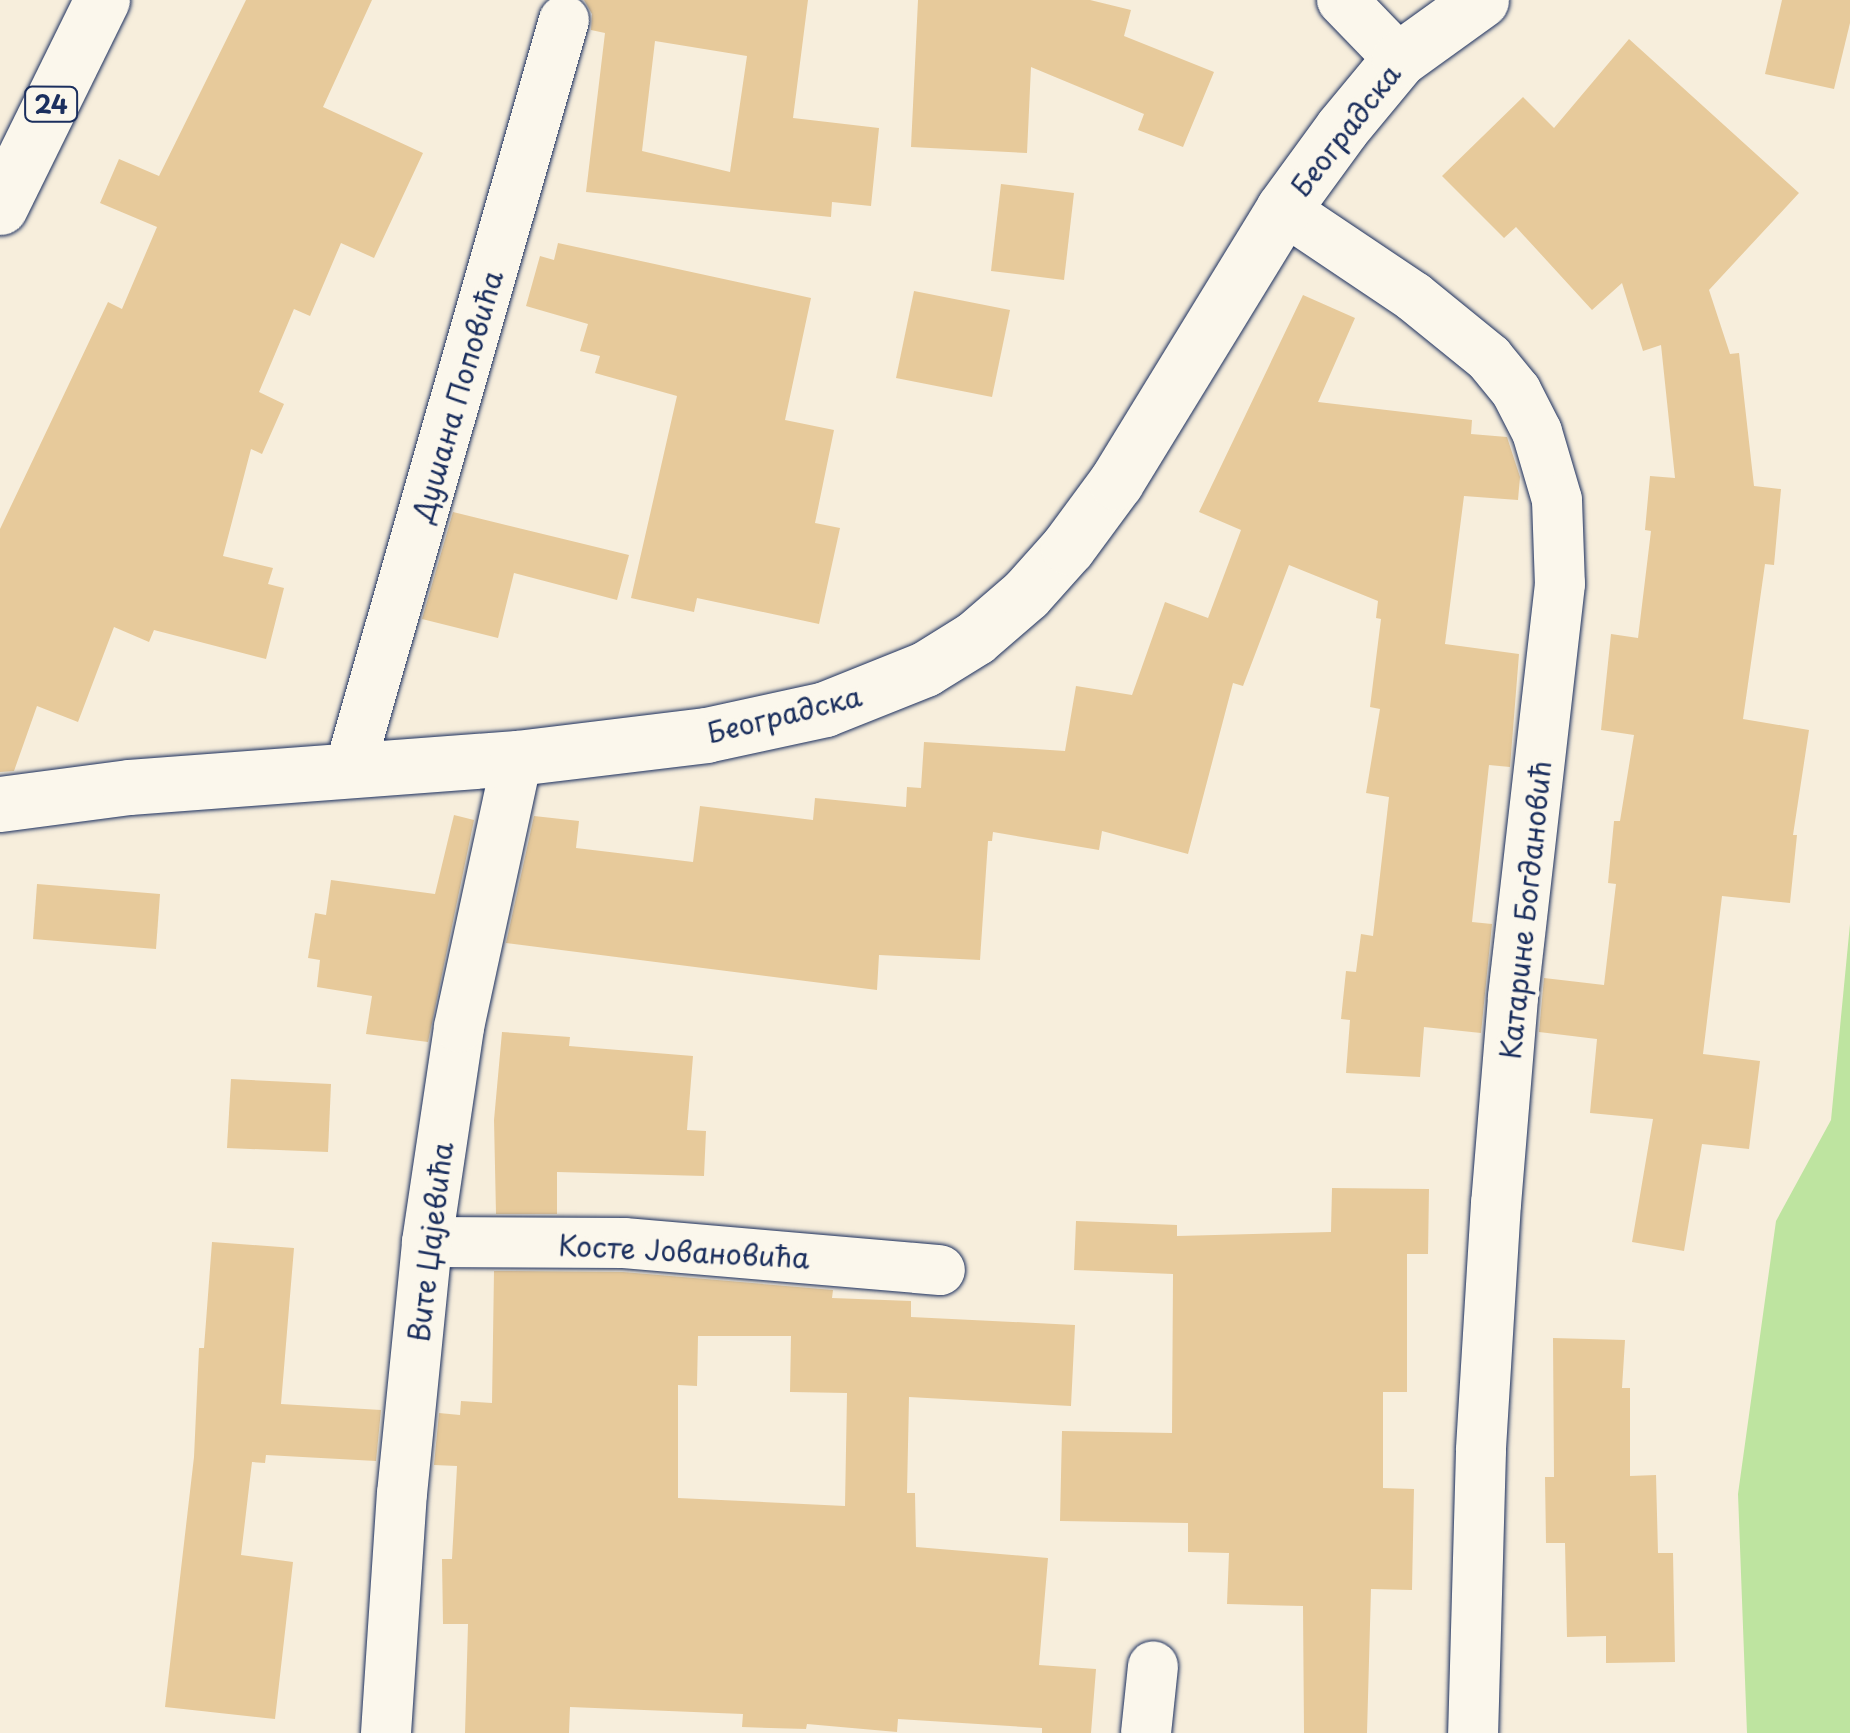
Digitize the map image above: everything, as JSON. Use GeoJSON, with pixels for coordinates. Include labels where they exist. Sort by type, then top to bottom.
{"type":"FeatureCollection","features":[{"type":"Feature","properties":{"kind":"street","name":"24"},"geometry":{"type":"LineString","coordinates":[[0,207],[102,0]]}},
{"type":"Feature","properties":{"kind":"street"},"geometry":{"type":"LineString","coordinates":[[1342,0],[1400,59]]}},
{"type":"Feature","properties":{"kind":"street","name":"Београдска"},"geometry":{"type":"LineString","coordinates":[[0,804],[129,787],[517,758],[706,734],[824,710],[925,669],[975,638],[1026,594],[1095,512],[1202,348],[1283,209],[1400,59],[1482,0]]}},
{"type":"Feature","properties":{"kind":"street","name":"Душана Поповића"},"geometry":{"type":"LineString","coordinates":[[349,772],[564,20]]}},
{"type":"Feature","properties":{"kind":"street","name":"Катарине Богдановић"},"geometry":{"type":"LineString","coordinates":[[1283,209],[1414,298],[1489,358],[1516,392],[1536,432],[1557,500],[1561,537],[1558,602],[1513,998],[1496,1203],[1480,1451],[1474,1733]]}},
{"type":"Feature","properties":{"kind":"street","name":"Вите Џајевића"},"geometry":{"type":"LineString","coordinates":[[386,1733],[402,1494],[427,1242],[460,1027],[517,758]]}},
{"type":"Feature","properties":{"kind":"street","name":"Косте Јовановића"},"geometry":{"type":"LineString","coordinates":[[427,1242],[624,1244],[940,1270]]}},
{"type":"Feature","properties":{"kind":"street"},"geometry":{"type":"LineString","coordinates":[[1146,1733],[1152,1666]]}},
{"type":"Feature","properties":{"kind":"green space"},"geometry":{"type":"Polygon","coordinates":[[[1850,924],[1850,1733],[1747,1733],[1738,1494],[1776,1221],[1831,1120],[1850,924]]]}},
{"type":"Feature","properties":{"kind":"building"},"geometry":{"type":"Polygon","coordinates":[[[246,0],[372,0],[323,107],[423,153],[374,258],[341,243],[310,316],[294,309],[259,392],[284,404],[262,454],[251,449],[223,556],[273,568],[268,584],[284,588],[266,659],[154,630],[149,642],[114,627],[78,722],[37,706],[14,771],[0,772],[0,529],[108,302],[122,309],[157,227],[100,203],[119,159],[159,176],[246,0]]]}},
{"type":"Feature","properties":{"kind":"building"},"geometry":{"type":"Polygon","coordinates":[[[584,0],[808,0],[793,118],[879,128],[871,206],[832,202],[831,217],[586,192],[605,33],[591,30],[592,14],[584,0]],[[655,41],[642,151],[730,172],[747,56],[655,41]]]}},
{"type":"Feature","properties":{"kind":"building"},"geometry":{"type":"Polygon","coordinates":[[[918,0],[1090,0],[1131,10],[1124,36],[1214,72],[1183,147],[1138,130],[1144,114],[1031,67],[1027,153],[911,147],[918,0]]]}},
{"type":"Feature","properties":{"kind":"building"},"geometry":{"type":"Polygon","coordinates":[[[1782,0],[1850,0],[1850,23],[1834,89],[1765,74],[1782,0]]]}},
{"type":"Feature","properties":{"kind":"building"},"geometry":{"type":"Polygon","coordinates":[[[1629,39],[1799,193],[1709,290],[1730,354],[1739,353],[1754,486],[1781,489],[1774,565],[1765,564],[1743,719],[1809,730],[1793,835],[1797,835],[1790,903],[1722,896],[1703,1054],[1760,1061],[1749,1149],[1702,1144],[1684,1251],[1632,1242],[1653,1119],[1590,1113],[1597,1039],[1539,1032],[1544,978],[1604,985],[1616,884],[1608,883],[1614,821],[1620,821],[1634,735],[1601,730],[1611,634],[1638,638],[1651,531],[1645,530],[1650,476],[1675,478],[1661,345],[1643,351],[1622,283],[1592,310],[1516,227],[1504,238],[1442,176],[1523,97],[1554,128],[1629,39]]]}},
{"type":"Feature","properties":{"kind":"building"},"geometry":{"type":"Polygon","coordinates":[[[1001,184],[1074,193],[1064,280],[991,271],[1001,184]]]}},
{"type":"Feature","properties":{"kind":"building"},"geometry":{"type":"Polygon","coordinates":[[[558,243],[811,298],[785,420],[834,430],[815,523],[840,528],[819,624],[697,598],[694,612],[631,598],[677,396],[595,373],[600,356],[580,351],[588,324],[526,306],[540,256],[554,260],[558,243]]]}},
{"type":"Feature","properties":{"kind":"building"},"geometry":{"type":"Polygon","coordinates":[[[914,291],[1010,310],[992,397],[896,378],[914,291]]]}},
{"type":"Feature","properties":{"kind":"building"},"geometry":{"type":"Polygon","coordinates":[[[1303,295],[1355,318],[1318,402],[1472,420],[1471,434],[1507,437],[1520,477],[1518,500],[1464,496],[1445,644],[1519,654],[1510,767],[1489,765],[1472,922],[1492,924],[1481,1033],[1424,1027],[1420,1077],[1346,1073],[1350,1020],[1341,1019],[1346,971],[1356,972],[1361,934],[1373,936],[1389,797],[1366,793],[1380,709],[1370,707],[1381,619],[1376,618],[1378,601],[1289,565],[1243,686],[1233,683],[1188,854],[1102,831],[1099,850],[993,832],[992,841],[988,841],[980,960],[879,955],[877,990],[506,943],[534,816],[579,821],[576,848],[693,862],[700,806],[813,820],[815,798],[906,807],[907,787],[921,788],[924,742],[1065,751],[1076,686],[1132,695],[1165,602],[1208,618],[1241,530],[1199,512],[1303,295]]]}},
{"type":"Feature","properties":{"kind":"building"},"geometry":{"type":"Polygon","coordinates":[[[453,512],[629,555],[617,600],[514,573],[498,638],[422,619],[453,512]]]}},
{"type":"Feature","properties":{"kind":"building"},"geometry":{"type":"Polygon","coordinates":[[[454,815],[474,820],[428,1042],[366,1034],[372,996],[317,987],[320,960],[308,958],[315,913],[326,915],[331,880],[435,894],[454,815]]]}},
{"type":"Feature","properties":{"kind":"building"},"geometry":{"type":"Polygon","coordinates":[[[37,884],[160,894],[156,949],[33,939],[37,884]]]}},
{"type":"Feature","properties":{"kind":"building"},"geometry":{"type":"Polygon","coordinates":[[[502,1032],[570,1037],[569,1046],[693,1056],[687,1130],[706,1131],[704,1176],[557,1172],[557,1214],[496,1214],[494,1120],[502,1032]]]}},
{"type":"Feature","properties":{"kind":"building"},"geometry":{"type":"Polygon","coordinates":[[[231,1079],[331,1084],[328,1152],[227,1148],[231,1079]]]}},
{"type":"Feature","properties":{"kind":"building"},"geometry":{"type":"Polygon","coordinates":[[[1332,1188],[1429,1189],[1428,1254],[1407,1254],[1407,1392],[1383,1392],[1383,1488],[1414,1489],[1412,1590],[1371,1589],[1367,1733],[1304,1733],[1303,1606],[1227,1604],[1229,1553],[1188,1552],[1188,1523],[1060,1521],[1062,1431],[1172,1433],[1173,1274],[1074,1270],[1076,1221],[1177,1225],[1177,1236],[1331,1232],[1332,1188]]]}},
{"type":"Feature","properties":{"kind":"building"},"geometry":{"type":"Polygon","coordinates":[[[212,1242],[294,1248],[281,1404],[381,1410],[376,1461],[266,1455],[265,1463],[252,1462],[241,1555],[293,1562],[275,1719],[165,1707],[194,1457],[199,1348],[204,1348],[212,1242]]]}},
{"type":"Feature","properties":{"kind":"building"},"geometry":{"type":"Polygon","coordinates":[[[494,1271],[623,1272],[833,1290],[832,1298],[911,1301],[911,1317],[1075,1325],[1071,1406],[909,1397],[907,1493],[915,1493],[916,1547],[1048,1558],[1039,1665],[1096,1669],[1091,1733],[1042,1733],[1042,1728],[898,1719],[897,1732],[807,1724],[806,1729],[742,1727],[743,1714],[570,1707],[569,1733],[465,1733],[468,1624],[443,1624],[442,1559],[452,1559],[457,1466],[434,1465],[439,1413],[460,1415],[461,1401],[492,1403],[494,1271]],[[698,1336],[697,1386],[678,1385],[678,1498],[845,1506],[847,1393],[790,1392],[791,1336],[698,1336]]]}},
{"type":"Feature","properties":{"kind":"building"},"geometry":{"type":"Polygon","coordinates":[[[1553,1338],[1625,1340],[1622,1388],[1630,1388],[1630,1476],[1656,1475],[1658,1553],[1673,1553],[1675,1662],[1606,1663],[1606,1636],[1567,1637],[1565,1543],[1546,1543],[1545,1477],[1554,1477],[1553,1338]]]}}]}
